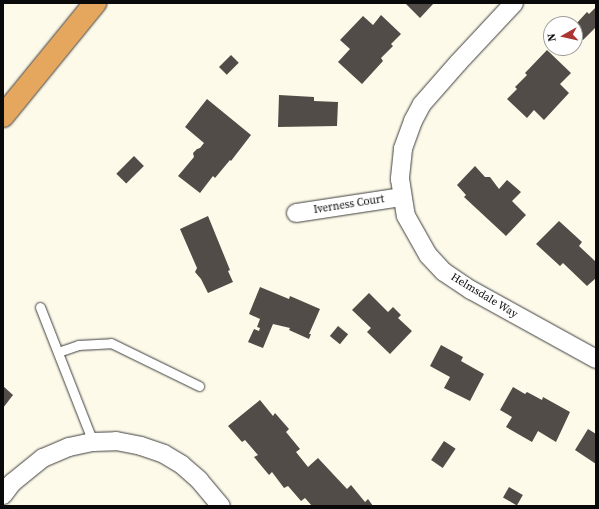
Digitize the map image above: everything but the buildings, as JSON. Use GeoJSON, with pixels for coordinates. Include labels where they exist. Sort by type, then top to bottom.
{"type":"FeatureCollection","features":[{"type":"Feature","properties":{"kind":"highway"},"geometry":{"type":"LineString","coordinates":[[3,116],[95,3]]}},
{"type":"Feature","properties":{"kind":"street","name":"Helmsdale Way"},"geometry":{"type":"LineString","coordinates":[[514,3],[458,63],[419,110],[413,121],[403,149],[400,179],[406,216],[428,255],[444,272],[471,290],[596,359]]}},
{"type":"Feature","properties":{"kind":"street","name":"Iverness Court"},"geometry":{"type":"LineString","coordinates":[[296,213],[402,197]]}},
{"type":"Feature","properties":{"kind":"street"},"geometry":{"type":"LineString","coordinates":[[3,495],[12,483],[43,458],[69,447],[88,443],[116,441],[141,446],[164,454],[182,465],[199,480],[221,506]]}},
{"type":"Feature","properties":{"kind":"lane"},"geometry":{"type":"LineString","coordinates":[[40,307],[58,352],[88,443]]}},
{"type":"Feature","properties":{"kind":"lane"},"geometry":{"type":"LineString","coordinates":[[58,352],[78,346],[111,343],[199,386]]}}]}
